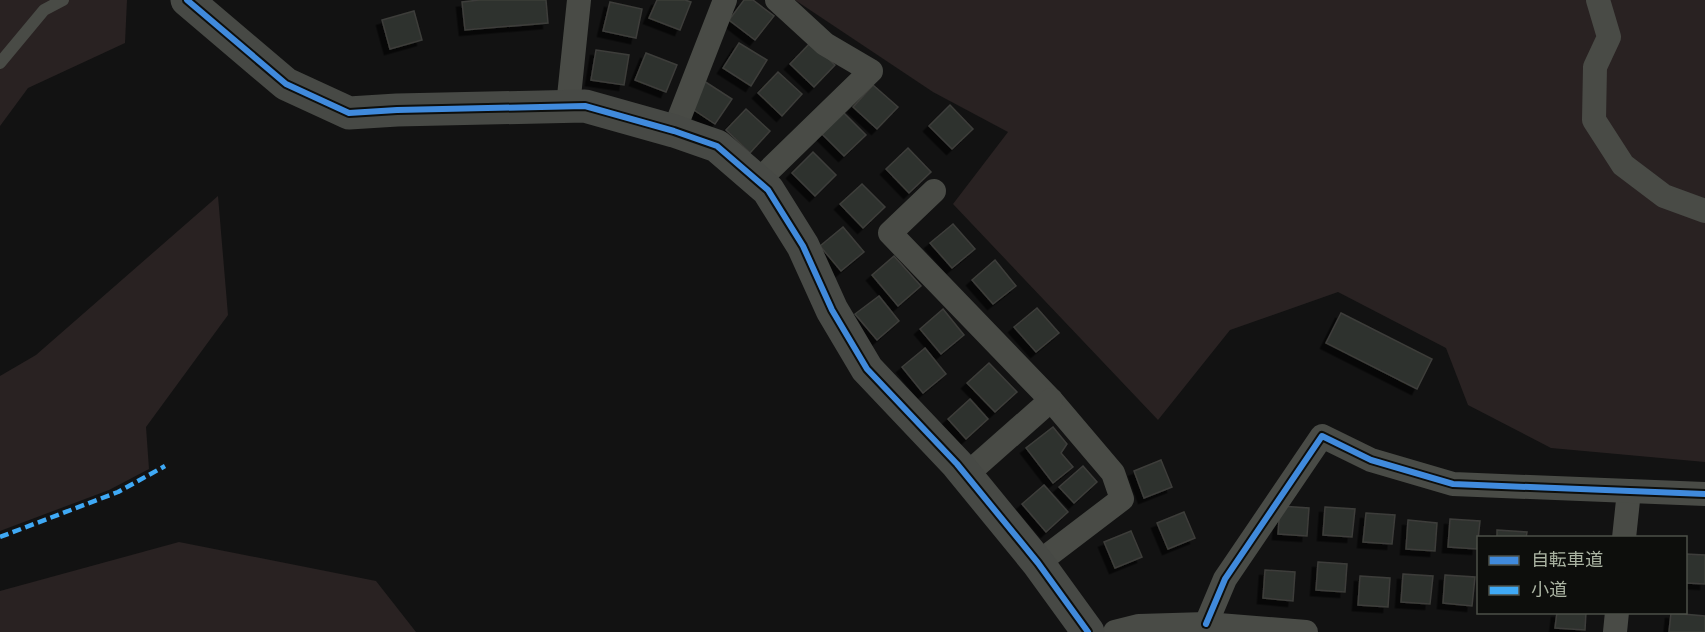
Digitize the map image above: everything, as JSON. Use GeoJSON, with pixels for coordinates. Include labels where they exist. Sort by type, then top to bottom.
{"type":"FeatureCollection","features":[{"type":"Feature","properties":{"kind":"street"},"geometry":{"type":"LineString","coordinates":[[187,0],[286,84],[349,113],[585,106],[674,131],[717,146],[768,190],[803,246],[832,310],[867,369],[966,475],[1038,563],[1088,632]]}},
{"type":"Feature","properties":{"kind":"street"},"geometry":{"type":"LineString","coordinates":[[568,106],[579,0]]}},
{"type":"Feature","properties":{"kind":"street"},"geometry":{"type":"LineString","coordinates":[[674,131],[725,0]]}},
{"type":"Feature","properties":{"kind":"street"},"geometry":{"type":"LineString","coordinates":[[758,181],[871,71],[825,44],[777,0]]}},
{"type":"Feature","properties":{"kind":"street"},"geometry":{"type":"LineString","coordinates":[[1598,0],[1609,37],[1595,67],[1594,120],[1623,165],[1664,196],[1705,211]]}},
{"type":"Feature","properties":{"kind":"street"},"geometry":{"type":"LineString","coordinates":[[934,191],[890,233],[1051,400],[1113,473],[1122,499],[1038,563]]}},
{"type":"Feature","properties":{"kind":"street"},"geometry":{"type":"LineString","coordinates":[[966,475],[1051,400]]}},
{"type":"Feature","properties":{"kind":"street"},"geometry":{"type":"LineString","coordinates":[[1206,624],[1225,579],[1322,436],[1371,460],[1453,484],[1705,495]]}},
{"type":"Feature","properties":{"kind":"street"},"geometry":{"type":"LineString","coordinates":[[1624,536],[1629,491]]}},
{"type":"Feature","properties":{"kind":"street"},"geometry":{"type":"LineString","coordinates":[[1615,632],[1617,614]]}},
{"type":"Feature","properties":{"kind":"street"},"geometry":{"type":"LineString","coordinates":[[1115,632],[1138,626],[1206,624],[1306,632]]}},
{"type":"Feature","properties":{"kind":"lane"},"geometry":{"type":"LineString","coordinates":[[0,63],[44,10],[63,0]]}},
{"type":"Feature","properties":{"kind":"shaded area"},"geometry":{"type":"Polygon","coordinates":[[[0,0],[127,0],[125,43],[28,88],[0,126],[0,0]]]}},
{"type":"Feature","properties":{"kind":"shaded area"},"geometry":{"type":"Polygon","coordinates":[[[795,0],[1705,0],[1705,462],[1551,448],[1468,405],[1446,348],[1338,292],[1230,330],[1158,420],[953,204],[1008,132],[933,92],[795,0]]]}},
{"type":"Feature","properties":{"kind":"shaded area"},"geometry":{"type":"Polygon","coordinates":[[[218,196],[228,315],[146,427],[149,469],[109,490],[0,531],[0,376],[36,355],[218,196]]]}},
{"type":"Feature","properties":{"kind":"shaded area"},"geometry":{"type":"Polygon","coordinates":[[[179,542],[376,581],[416,632],[0,632],[0,591],[179,542]]]}},
{"type":"Feature","properties":{"kind":"building"},"geometry":{"type":"Polygon","coordinates":[[[546,0],[548,23],[465,30],[462,2],[546,0]]]}},
{"type":"Feature","properties":{"kind":"building"},"geometry":{"type":"Polygon","coordinates":[[[657,0],[691,2],[680,30],[649,18],[657,0]]]}},
{"type":"Feature","properties":{"kind":"building"},"geometry":{"type":"Polygon","coordinates":[[[744,0],[753,0],[774,16],[755,40],[729,20],[744,0]]]}},
{"type":"Feature","properties":{"kind":"building"},"geometry":{"type":"Polygon","coordinates":[[[610,2],[642,9],[636,38],[603,31],[610,2]]]}},
{"type":"Feature","properties":{"kind":"building"},"geometry":{"type":"Polygon","coordinates":[[[414,11],[422,40],[390,49],[382,20],[414,11]]]}},
{"type":"Feature","properties":{"kind":"building"},"geometry":{"type":"Polygon","coordinates":[[[811,42],[835,65],[814,87],[790,64],[811,42]]]}},
{"type":"Feature","properties":{"kind":"building"},"geometry":{"type":"Polygon","coordinates":[[[739,43],[767,60],[751,86],[723,68],[739,43]]]}},
{"type":"Feature","properties":{"kind":"building"},"geometry":{"type":"Polygon","coordinates":[[[596,50],[629,55],[624,85],[591,80],[596,50]]]}},
{"type":"Feature","properties":{"kind":"building"},"geometry":{"type":"Polygon","coordinates":[[[646,53],[677,65],[666,92],[635,80],[646,53]]]}},
{"type":"Feature","properties":{"kind":"building"},"geometry":{"type":"Polygon","coordinates":[[[778,72],[802,94],[782,116],[758,93],[778,72]]]}},
{"type":"Feature","properties":{"kind":"building"},"geometry":{"type":"Polygon","coordinates":[[[704,81],[732,99],[715,124],[688,106],[704,81]]]}},
{"type":"Feature","properties":{"kind":"building"},"geometry":{"type":"Polygon","coordinates":[[[873,85],[898,107],[877,129],[853,107],[873,85]]]}},
{"type":"Feature","properties":{"kind":"building"},"geometry":{"type":"Polygon","coordinates":[[[950,105],[973,129],[952,149],[929,126],[950,105]]]}},
{"type":"Feature","properties":{"kind":"building"},"geometry":{"type":"Polygon","coordinates":[[[746,109],[770,131],[750,153],[726,130],[746,109]]]}},
{"type":"Feature","properties":{"kind":"building"},"geometry":{"type":"Polygon","coordinates":[[[843,112],[866,135],[844,156],[821,133],[843,112]]]}},
{"type":"Feature","properties":{"kind":"building"},"geometry":{"type":"Polygon","coordinates":[[[908,148],[931,172],[909,193],[886,169],[908,148]]]}},
{"type":"Feature","properties":{"kind":"building"},"geometry":{"type":"Polygon","coordinates":[[[813,152],[836,175],[815,196],[792,173],[813,152]]]}},
{"type":"Feature","properties":{"kind":"building"},"geometry":{"type":"Polygon","coordinates":[[[862,184],[885,207],[863,228],[840,204],[862,184]]]}},
{"type":"Feature","properties":{"kind":"building"},"geometry":{"type":"Polygon","coordinates":[[[953,224],[975,249],[952,268],[930,243],[953,224]]]}},
{"type":"Feature","properties":{"kind":"building"},"geometry":{"type":"Polygon","coordinates":[[[843,227],[864,252],[841,271],[820,246],[843,227]]]}},
{"type":"Feature","properties":{"kind":"building"},"geometry":{"type":"Polygon","coordinates":[[[894,256],[921,286],[898,306],[872,275],[894,256]]]}},
{"type":"Feature","properties":{"kind":"building"},"geometry":{"type":"Polygon","coordinates":[[[995,260],[1016,286],[993,304],[972,280],[995,260]]]}},
{"type":"Feature","properties":{"kind":"building"},"geometry":{"type":"Polygon","coordinates":[[[879,296],[899,321],[877,340],[855,314],[879,296]]]}},
{"type":"Feature","properties":{"kind":"building"},"geometry":{"type":"Polygon","coordinates":[[[1037,308],[1059,333],[1036,352],[1014,327],[1037,308]]]}},
{"type":"Feature","properties":{"kind":"building"},"geometry":{"type":"Polygon","coordinates":[[[943,309],[964,335],[941,354],[920,329],[943,309]]]}},
{"type":"Feature","properties":{"kind":"building"},"geometry":{"type":"Polygon","coordinates":[[[1341,313],[1432,359],[1417,389],[1326,343],[1341,313]]]}},
{"type":"Feature","properties":{"kind":"building"},"geometry":{"type":"Polygon","coordinates":[[[925,348],[946,374],[923,393],[902,367],[925,348]]]}},
{"type":"Feature","properties":{"kind":"building"},"geometry":{"type":"Polygon","coordinates":[[[989,363],[1017,392],[995,412],[967,383],[989,363]]]}},
{"type":"Feature","properties":{"kind":"building"},"geometry":{"type":"Polygon","coordinates":[[[970,399],[988,419],[966,439],[948,419],[970,399]]]}},
{"type":"Feature","properties":{"kind":"building"},"geometry":{"type":"Polygon","coordinates":[[[1053,427],[1067,444],[1061,453],[1073,467],[1053,483],[1026,448],[1053,427]]]}},
{"type":"Feature","properties":{"kind":"building"},"geometry":{"type":"Polygon","coordinates":[[[1161,460],[1172,487],[1144,498],[1134,471],[1161,460]]]}},
{"type":"Feature","properties":{"kind":"building"},"geometry":{"type":"Polygon","coordinates":[[[1083,466],[1097,482],[1074,503],[1059,487],[1083,466]]]}},
{"type":"Feature","properties":{"kind":"building"},"geometry":{"type":"Polygon","coordinates":[[[1044,485],[1068,512],[1046,532],[1022,504],[1044,485]]]}},
{"type":"Feature","properties":{"kind":"building"},"geometry":{"type":"Polygon","coordinates":[[[1280,506],[1309,508],[1307,536],[1278,534],[1280,506]]]}},
{"type":"Feature","properties":{"kind":"building"},"geometry":{"type":"Polygon","coordinates":[[[1325,507],[1355,509],[1352,537],[1323,535],[1325,507]]]}},
{"type":"Feature","properties":{"kind":"building"},"geometry":{"type":"Polygon","coordinates":[[[1184,512],[1195,538],[1168,549],[1157,523],[1184,512]]]}},
{"type":"Feature","properties":{"kind":"building"},"geometry":{"type":"Polygon","coordinates":[[[1366,513],[1395,515],[1392,544],[1363,542],[1366,513]]]}},
{"type":"Feature","properties":{"kind":"building"},"geometry":{"type":"Polygon","coordinates":[[[1450,519],[1480,521],[1477,549],[1448,547],[1450,519]]]}},
{"type":"Feature","properties":{"kind":"building"},"geometry":{"type":"Polygon","coordinates":[[[1408,520],[1437,523],[1435,551],[1406,549],[1408,520]]]}},
{"type":"Feature","properties":{"kind":"building"},"geometry":{"type":"Polygon","coordinates":[[[1497,530],[1527,532],[1526,536],[1497,536],[1497,530]]]}},
{"type":"Feature","properties":{"kind":"building"},"geometry":{"type":"Polygon","coordinates":[[[1131,531],[1142,557],[1115,568],[1104,542],[1131,531]]]}},
{"type":"Feature","properties":{"kind":"building"},"geometry":{"type":"Polygon","coordinates":[[[1687,554],[1705,555],[1705,584],[1687,583],[1687,554]]]}},
{"type":"Feature","properties":{"kind":"building"},"geometry":{"type":"Polygon","coordinates":[[[1318,562],[1347,564],[1345,592],[1316,590],[1318,562]]]}},
{"type":"Feature","properties":{"kind":"building"},"geometry":{"type":"Polygon","coordinates":[[[1265,570],[1295,572],[1293,601],[1263,598],[1265,570]]]}},
{"type":"Feature","properties":{"kind":"building"},"geometry":{"type":"Polygon","coordinates":[[[1403,574],[1433,576],[1430,604],[1401,602],[1403,574]]]}},
{"type":"Feature","properties":{"kind":"building"},"geometry":{"type":"Polygon","coordinates":[[[1445,575],[1475,577],[1472,606],[1443,603],[1445,575]]]}},
{"type":"Feature","properties":{"kind":"building"},"geometry":{"type":"Polygon","coordinates":[[[1360,576],[1390,578],[1388,607],[1358,605],[1360,576]]]}},
{"type":"Feature","properties":{"kind":"building"},"geometry":{"type":"Polygon","coordinates":[[[1557,614],[1586,614],[1585,630],[1555,628],[1557,614]]]}},
{"type":"Feature","properties":{"kind":"building"},"geometry":{"type":"Polygon","coordinates":[[[1671,614],[1705,616],[1705,632],[1669,632],[1671,614]]]}},
{"type":"Feature","properties":{"kind":"marked path"},"geometry":{"type":"LineString","coordinates":[[0,537],[118,492],[165,466]]}},
{"type":"Feature","properties":{"kind":"cycle path"},"geometry":{"type":"LineString","coordinates":[[187,0],[286,84],[349,113],[585,106],[674,131],[717,146],[768,190],[803,246],[832,310],[867,369],[957,464],[1038,563],[1088,632]]}},
{"type":"Feature","properties":{"kind":"cycle path"},"geometry":{"type":"LineString","coordinates":[[1206,624],[1225,579],[1322,436],[1371,460],[1453,484],[1705,494]]}}]}
